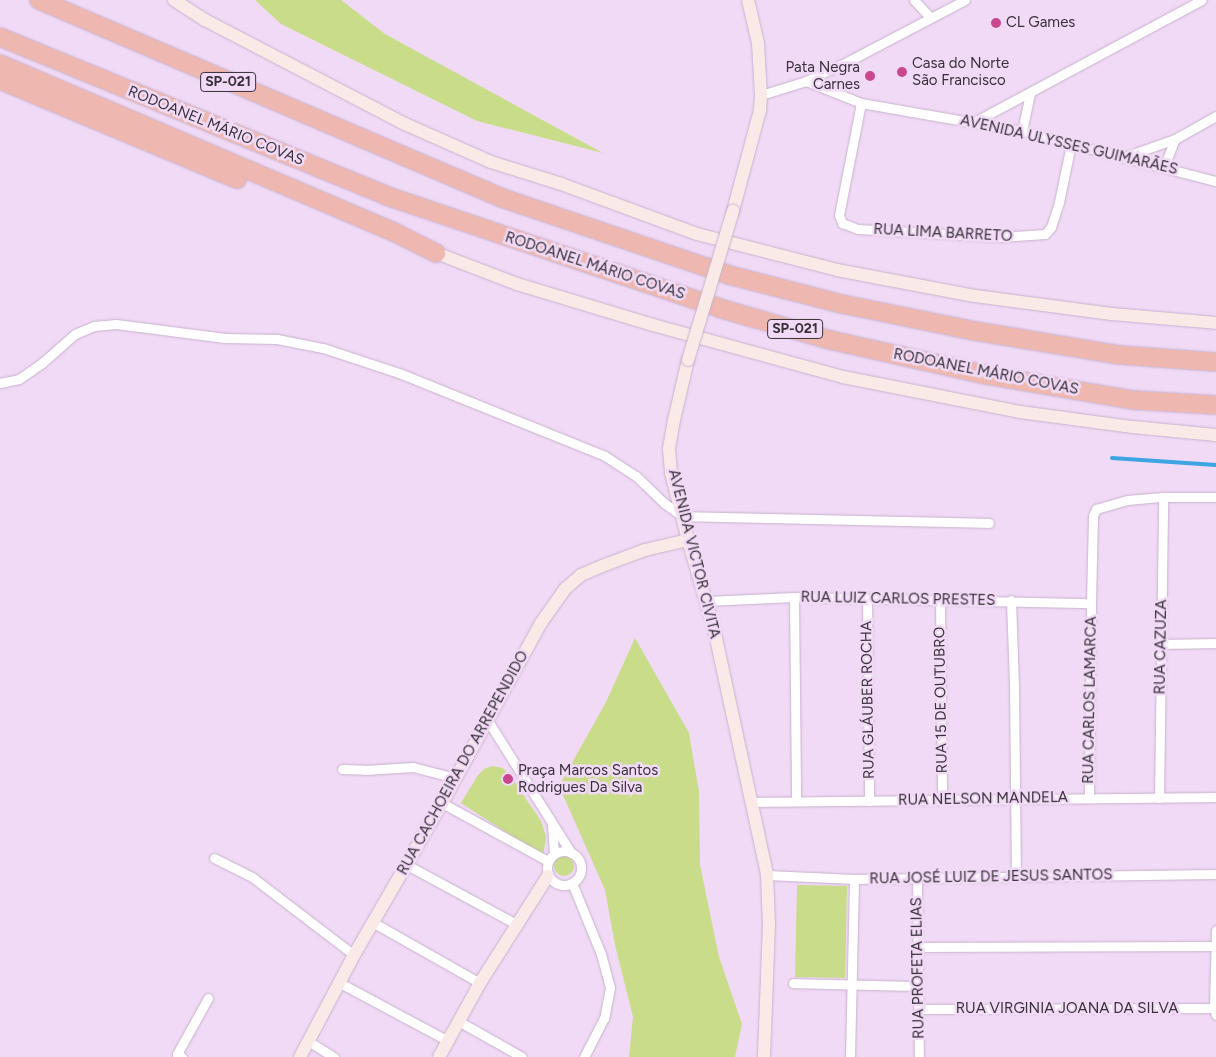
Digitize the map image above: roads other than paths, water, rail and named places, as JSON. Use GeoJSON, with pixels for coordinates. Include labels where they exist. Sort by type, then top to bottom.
{"type":"FeatureCollection","features":[{"type":"Feature","properties":{"kind":"highway","name":"SP-021"},"geometry":{"type":"LineString","coordinates":[[39,0],[502,198],[729,275],[842,304],[975,332],[1120,355],[1216,362]]}},
{"type":"Feature","properties":{"kind":"highway","name":"RODOANEL MÁRIO COVAS"},"geometry":{"type":"LineString","coordinates":[[0,37],[387,196],[719,308],[830,340],[986,375],[1132,400],[1216,405]]}},
{"type":"Feature","properties":{"kind":"highway"},"geometry":{"type":"LineString","coordinates":[[0,64],[396,233],[436,253]]}},
{"type":"Feature","properties":{"kind":"highway"},"geometry":{"type":"LineString","coordinates":[[0,80],[199,164],[394,241],[436,253]]}},
{"type":"Feature","properties":{"kind":"main road"},"geometry":{"type":"LineString","coordinates":[[174,0],[205,20],[405,124],[491,162],[561,184],[697,234],[837,270],[975,296],[1112,314],[1216,323]]}},
{"type":"Feature","properties":{"kind":"main road","name":"AVENIDA VICTOR CIVITA"},"geometry":{"type":"LineString","coordinates":[[748,0],[758,43],[760,110],[733,211],[688,360],[669,450],[671,472],[688,540],[714,629],[767,875],[770,925],[764,1057]]}},
{"type":"Feature","properties":{"kind":"main road"},"geometry":{"type":"LineString","coordinates":[[436,253],[517,284],[634,320],[725,347],[843,378],[1020,412],[1133,428],[1216,436]]}},
{"type":"Feature","properties":{"kind":"main road","name":"RUA CACHOEIRA DO ARREPENDIDO"},"geometry":{"type":"LineString","coordinates":[[300,1057],[354,954],[374,923],[542,623],[565,589],[581,575],[602,566],[645,550],[688,540]]}},
{"type":"Feature","properties":{"kind":"main road"},"geometry":{"type":"LineString","coordinates":[[439,1057],[480,983],[548,876]]}},
{"type":"Feature","properties":{"kind":"street"},"geometry":{"type":"LineString","coordinates":[[914,0],[930,17]]}},
{"type":"Feature","properties":{"kind":"street"},"geometry":{"type":"LineString","coordinates":[[761,95],[806,81],[965,0]]}},
{"type":"Feature","properties":{"kind":"street"},"geometry":{"type":"LineString","coordinates":[[976,121],[1030,94],[1202,0]]}},
{"type":"Feature","properties":{"kind":"street","name":"AVENIDA ULYSSES GUIMARÃES"},"geometry":{"type":"LineString","coordinates":[[806,81],[861,104],[976,121],[1216,181]]}},
{"type":"Feature","properties":{"kind":"street"},"geometry":{"type":"LineString","coordinates":[[1022,131],[1030,94]]}},
{"type":"Feature","properties":{"kind":"street","name":"RUA LIMA BARRETO"},"geometry":{"type":"LineString","coordinates":[[861,104],[839,214],[842,223],[858,229],[892,232],[1036,236],[1045,234],[1051,227],[1071,144]]}},
{"type":"Feature","properties":{"kind":"street"},"geometry":{"type":"LineString","coordinates":[[1124,157],[1175,139],[1216,116]]}},
{"type":"Feature","properties":{"kind":"street"},"geometry":{"type":"LineString","coordinates":[[1164,167],[1175,139]]}},
{"type":"Feature","properties":{"kind":"street"},"geometry":{"type":"LineString","coordinates":[[0,383],[19,379],[42,363],[76,334],[94,326],[116,324],[225,338],[286,340],[323,348],[399,373],[605,456],[636,476],[664,503],[682,516],[989,523]]}},
{"type":"Feature","properties":{"kind":"street"},"geometry":{"type":"LineString","coordinates":[[1163,497],[1216,497]]}},
{"type":"Feature","properties":{"kind":"street","name":"RUA CARLOS LAMARCA"},"geometry":{"type":"LineString","coordinates":[[1089,796],[1093,516],[1096,508],[1127,500],[1163,497]]}},
{"type":"Feature","properties":{"kind":"street","name":"RUA CAZUZA"},"geometry":{"type":"LineString","coordinates":[[1160,798],[1163,497]]}},
{"type":"Feature","properties":{"kind":"street"},"geometry":{"type":"LineString","coordinates":[[794,597],[796,800]]}},
{"type":"Feature","properties":{"kind":"street","name":"RUA LUIZ CARLOS PRESTES"},"geometry":{"type":"LineString","coordinates":[[706,601],[794,597],[867,600],[1011,600],[1091,603]]}},
{"type":"Feature","properties":{"kind":"street","name":"RUA GLÁUBER ROCHA"},"geometry":{"type":"LineString","coordinates":[[867,600],[869,801]]}},
{"type":"Feature","properties":{"kind":"street","name":"RUA 15 DE OUTUBRO"},"geometry":{"type":"LineString","coordinates":[[940,600],[942,800]]}},
{"type":"Feature","properties":{"kind":"street"},"geometry":{"type":"LineString","coordinates":[[1011,600],[1016,877]]}},
{"type":"Feature","properties":{"kind":"street"},"geometry":{"type":"LineString","coordinates":[[1161,644],[1216,643]]}},
{"type":"Feature","properties":{"kind":"street"},"geometry":{"type":"LineString","coordinates":[[488,721],[552,824],[580,865],[579,875],[572,883],[559,885],[548,876],[546,869],[551,858],[552,824]]}},
{"type":"Feature","properties":{"kind":"street"},"geometry":{"type":"LineString","coordinates":[[342,769],[374,770],[413,767],[455,778]]}},
{"type":"Feature","properties":{"kind":"street","name":"RUA NELSON MANDELA"},"geometry":{"type":"LineString","coordinates":[[751,802],[1089,796],[1216,797]]}},
{"type":"Feature","properties":{"kind":"street"},"geometry":{"type":"LineString","coordinates":[[442,803],[551,858]]}},
{"type":"Feature","properties":{"kind":"street"},"geometry":{"type":"LineString","coordinates":[[551,858],[562,851],[571,853]]}},
{"type":"Feature","properties":{"kind":"street"},"geometry":{"type":"LineString","coordinates":[[214,858],[252,876],[354,954]]}},
{"type":"Feature","properties":{"kind":"street"},"geometry":{"type":"LineString","coordinates":[[406,865],[516,924]]}},
{"type":"Feature","properties":{"kind":"street","name":"RUA JOSÉ LUIZ DE JESUS SANTOS"},"geometry":{"type":"LineString","coordinates":[[767,875],[854,879],[917,879],[1216,874]]}},
{"type":"Feature","properties":{"kind":"street"},"geometry":{"type":"LineString","coordinates":[[850,1057],[850,984],[854,879]]}},
{"type":"Feature","properties":{"kind":"street","name":"RUA PROFETA ELIAS"},"geometry":{"type":"LineString","coordinates":[[917,879],[919,947],[918,1057]]}},
{"type":"Feature","properties":{"kind":"street"},"geometry":{"type":"LineString","coordinates":[[572,883],[590,924],[610,988],[604,1018],[584,1057]]}},
{"type":"Feature","properties":{"kind":"street"},"geometry":{"type":"LineString","coordinates":[[374,923],[480,983]]}},
{"type":"Feature","properties":{"kind":"street"},"geometry":{"type":"LineString","coordinates":[[1215,1010],[1216,930]]}},
{"type":"Feature","properties":{"kind":"street"},"geometry":{"type":"LineString","coordinates":[[919,947],[1216,946]]}},
{"type":"Feature","properties":{"kind":"street"},"geometry":{"type":"LineString","coordinates":[[340,983],[448,1041]]}},
{"type":"Feature","properties":{"kind":"street"},"geometry":{"type":"LineString","coordinates":[[793,984],[919,986]]}},
{"type":"Feature","properties":{"kind":"street"},"geometry":{"type":"LineString","coordinates":[[177,1056],[208,998]]}},
{"type":"Feature","properties":{"kind":"street","name":"RUA VIRGINIA JOANA DA SILVA"},"geometry":{"type":"LineString","coordinates":[[919,1009],[1215,1010]]}},
{"type":"Feature","properties":{"kind":"street"},"geometry":{"type":"LineString","coordinates":[[460,1022],[522,1057]]}},
{"type":"Feature","properties":{"kind":"street"},"geometry":{"type":"LineString","coordinates":[[308,1041],[334,1057]]}},
{"type":"Feature","properties":{"kind":"waterway"},"geometry":{"type":"LineString","coordinates":[[1112,458],[1216,465]]}},
{"type":"Feature","properties":{"kind":"place","name":"CL Games"},"geometry":{"type":"Point","coordinates":[996,23]}},
{"type":"Feature","properties":{"kind":"place","name":"Casa do Norte São Francisco"},"geometry":{"type":"Point","coordinates":[902,72]}},
{"type":"Feature","properties":{"kind":"place","name":"Pata Negra Carnes"},"geometry":{"type":"Point","coordinates":[870,76]}},
{"type":"Feature","properties":{"kind":"place","name":"Praça Marcos Santos Rodrigues Da Silva"},"geometry":{"type":"Point","coordinates":[508,779]}}]}
